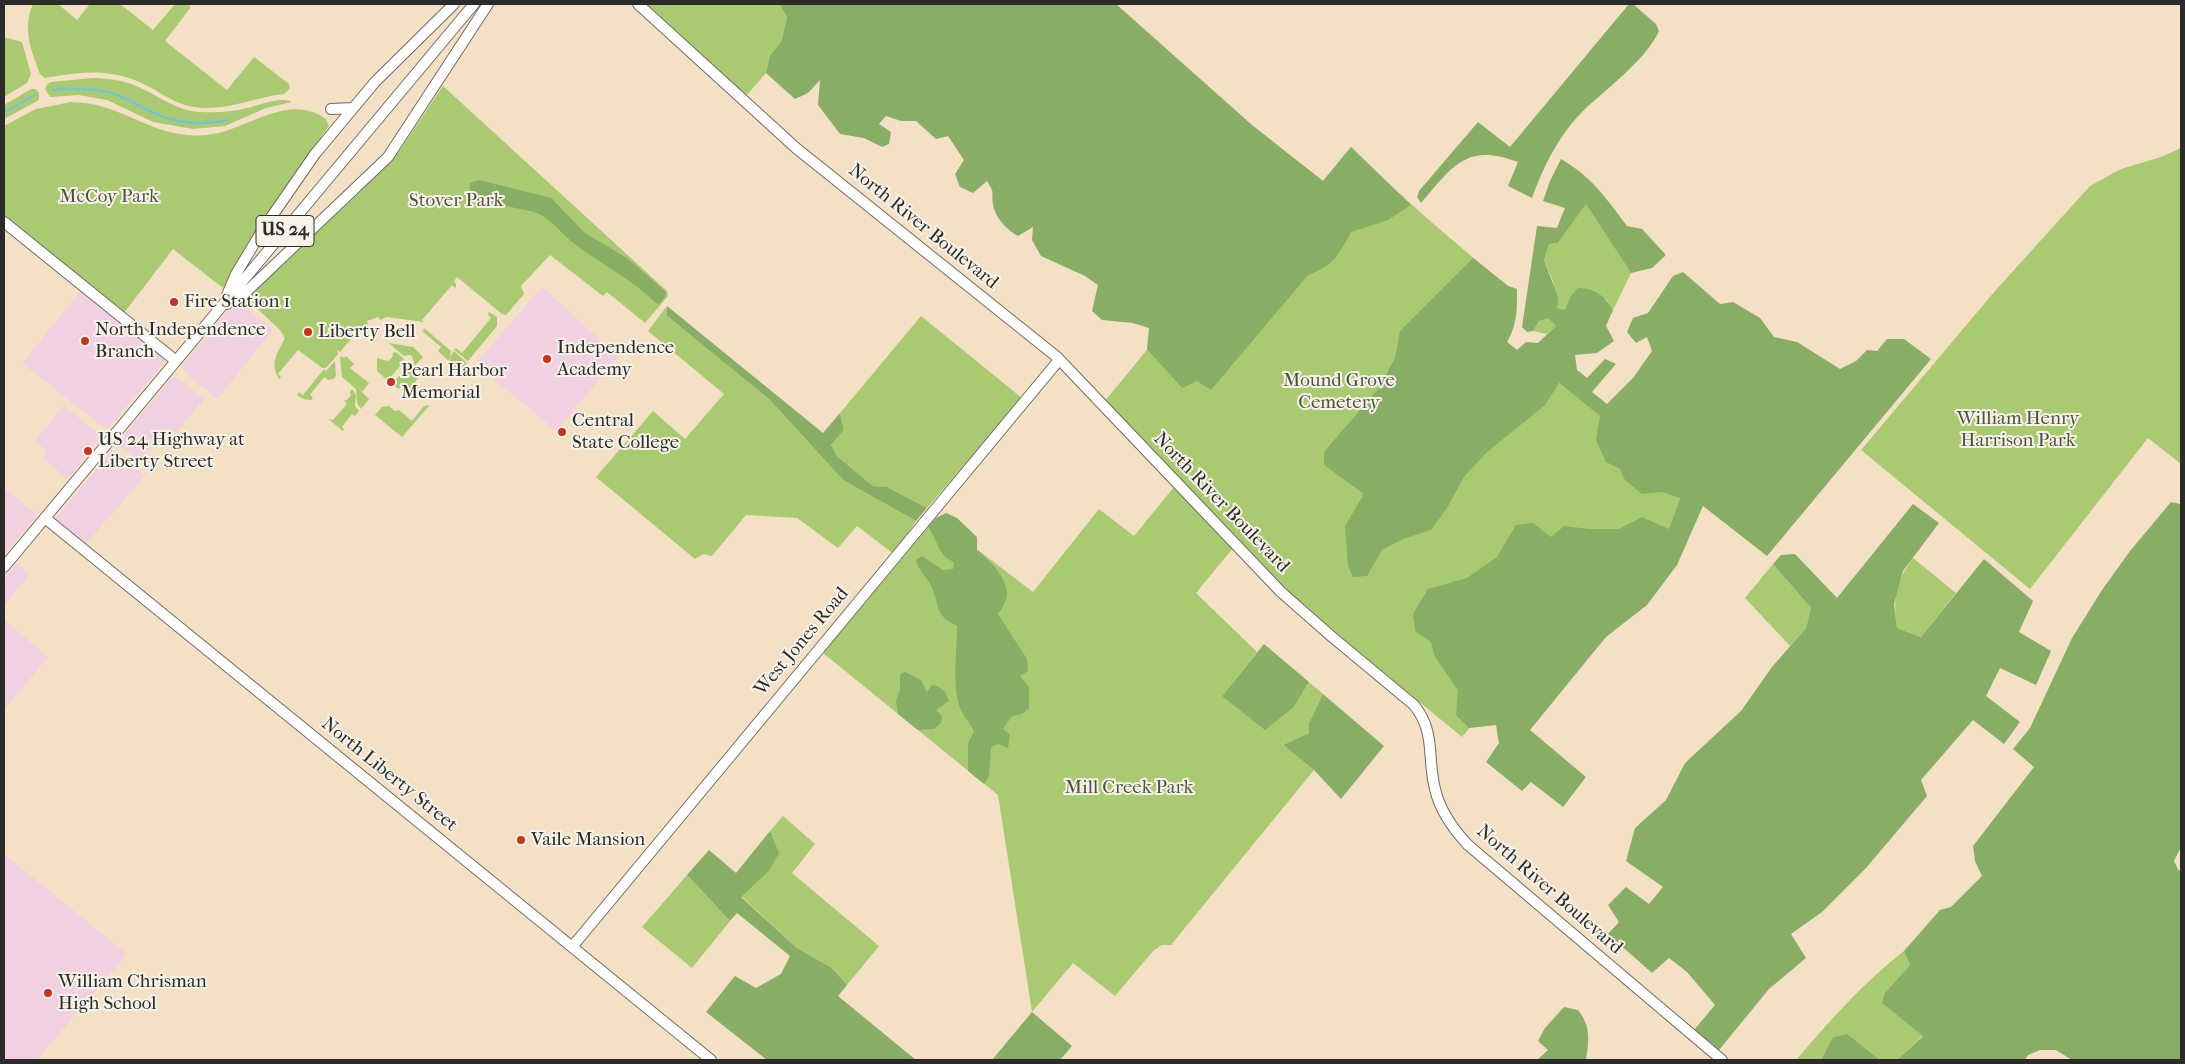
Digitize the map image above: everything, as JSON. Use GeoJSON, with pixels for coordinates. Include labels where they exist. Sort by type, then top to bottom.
{"type":"FeatureCollection","features":[{"type":"Feature","properties":{"kind":"main road"},"geometry":{"type":"LineString","coordinates":[[222,306],[236,274],[263,229],[306,165],[400,56],[454,4]]}},
{"type":"Feature","properties":{"kind":"main road","name":"US 24"},"geometry":{"type":"LineString","coordinates":[[4,567],[474,4]]}},
{"type":"Feature","properties":{"kind":"main road"},"geometry":{"type":"LineString","coordinates":[[222,306],[245,293],[388,157],[488,4]]}},
{"type":"Feature","properties":{"kind":"main road","name":"North River Boulevard"},"geometry":{"type":"LineString","coordinates":[[638,4],[796,148],[1059,360],[1281,592],[1414,705],[1426,723],[1429,732],[1432,778],[1440,806],[1453,828],[1468,845],[1722,1060]]}},
{"type":"Feature","properties":{"kind":"main road"},"geometry":{"type":"LineString","coordinates":[[331,109],[354,108]]}},
{"type":"Feature","properties":{"kind":"main road"},"geometry":{"type":"LineString","coordinates":[[4,222],[176,361]]}},
{"type":"Feature","properties":{"kind":"main road","name":"West Jones Road"},"geometry":{"type":"LineString","coordinates":[[572,947],[1059,360]]}},
{"type":"Feature","properties":{"kind":"main road","name":"North Liberty Street"},"geometry":{"type":"LineString","coordinates":[[45,518],[711,1060]]}},
{"type":"Feature","properties":{"kind":"shaded area","name":"Independence Academy"},"geometry":{"type":"Polygon","coordinates":[[[544,288],[618,357],[558,429],[555,430],[477,365],[477,362],[540,289],[544,288]]]}},
{"type":"Feature","properties":{"kind":"shaded area"},"geometry":{"type":"Polygon","coordinates":[[[81,291],[165,358],[163,364],[108,428],[99,424],[22,363],[81,291]]]}},
{"type":"Feature","properties":{"kind":"shaded area"},"geometry":{"type":"Polygon","coordinates":[[[240,302],[273,330],[217,399],[182,370],[181,367],[225,314],[240,302]]]}},
{"type":"Feature","properties":{"kind":"shaded area"},"geometry":{"type":"Polygon","coordinates":[[[171,378],[178,378],[204,399],[176,433],[168,428],[140,461],[121,446],[120,440],[171,378]]]}},
{"type":"Feature","properties":{"kind":"shaded area"},"geometry":{"type":"Polygon","coordinates":[[[64,406],[100,435],[100,438],[68,479],[42,458],[47,451],[35,441],[64,406]]]}},
{"type":"Feature","properties":{"kind":"shaded area"},"geometry":{"type":"Polygon","coordinates":[[[111,451],[114,451],[145,476],[85,545],[56,521],[56,518],[111,451]]]}},
{"type":"Feature","properties":{"kind":"shaded area"},"geometry":{"type":"Polygon","coordinates":[[[4,488],[35,513],[36,516],[4,555],[4,488]]]}},
{"type":"Feature","properties":{"kind":"shaded area"},"geometry":{"type":"Polygon","coordinates":[[[17,563],[30,574],[4,606],[4,579],[17,563]]]}},
{"type":"Feature","properties":{"kind":"shaded area"},"geometry":{"type":"Polygon","coordinates":[[[4,620],[48,657],[4,710],[4,620]]]}},
{"type":"Feature","properties":{"kind":"shaded area","name":"William Chrisman High School"},"geometry":{"type":"Polygon","coordinates":[[[4,854],[127,954],[37,1060],[4,1060],[4,854]]]}},
{"type":"Feature","properties":{"kind":"green space"},"geometry":{"type":"Polygon","coordinates":[[[33,4],[58,4],[77,20],[90,4],[120,4],[153,30],[175,4],[187,4],[191,7],[165,41],[227,90],[254,57],[289,84],[290,88],[284,94],[229,106],[206,108],[180,103],[146,85],[116,75],[92,72],[45,78],[40,74],[29,39],[28,22],[33,4]]]}},
{"type":"Feature","properties":{"kind":"green space"},"geometry":{"type":"Polygon","coordinates":[[[645,4],[779,4],[787,17],[781,42],[770,55],[766,73],[746,96],[645,4]]]}},
{"type":"Feature","properties":{"kind":"green space"},"geometry":{"type":"Polygon","coordinates":[[[779,4],[1116,4],[1252,125],[1323,181],[1351,147],[1411,205],[1388,220],[1351,232],[1334,259],[1324,267],[1308,275],[1211,390],[1197,381],[1182,388],[1147,349],[1149,328],[1133,323],[1102,320],[1092,311],[1098,285],[1085,276],[1041,256],[1032,240],[1033,227],[1018,236],[1006,227],[996,214],[992,191],[987,181],[973,193],[960,187],[955,174],[964,160],[948,136],[936,139],[916,121],[901,121],[886,116],[879,124],[891,132],[889,144],[882,147],[864,138],[840,134],[818,105],[820,80],[808,93],[795,99],[766,73],[770,55],[781,42],[787,17],[779,4]]]}},
{"type":"Feature","properties":{"kind":"green space"},"geometry":{"type":"Polygon","coordinates":[[[1629,4],[1633,4],[1656,24],[1659,31],[1645,53],[1625,74],[1582,112],[1566,131],[1547,163],[1532,198],[1508,186],[1518,162],[1485,155],[1473,157],[1452,169],[1421,203],[1417,197],[1419,191],[1478,122],[1510,147],[1629,4]]]}},
{"type":"Feature","properties":{"kind":"green space"},"geometry":{"type":"Polygon","coordinates":[[[4,37],[22,42],[31,74],[27,83],[4,97],[4,37]]]}},
{"type":"Feature","properties":{"kind":"green space"},"geometry":{"type":"Polygon","coordinates":[[[92,78],[129,83],[183,109],[192,111],[224,112],[276,100],[292,102],[266,108],[225,126],[193,129],[153,122],[107,100],[79,95],[50,97],[45,89],[47,84],[51,82],[92,78]]]}},
{"type":"Feature","properties":{"kind":"green space","name":"Stover Park"},"geometry":{"type":"Polygon","coordinates":[[[443,86],[667,291],[668,296],[645,323],[607,292],[603,296],[550,255],[521,286],[524,294],[506,315],[502,314],[457,277],[454,281],[456,288],[452,285],[422,320],[424,322],[387,317],[380,320],[378,317],[367,321],[368,325],[360,328],[340,352],[337,350],[338,354],[326,368],[322,368],[298,350],[278,374],[281,377],[279,379],[275,363],[277,353],[285,338],[280,330],[246,298],[357,195],[398,153],[443,86]]]}},
{"type":"Feature","properties":{"kind":"green space"},"geometry":{"type":"Polygon","coordinates":[[[31,89],[39,92],[39,100],[4,119],[4,105],[31,89]]]}},
{"type":"Feature","properties":{"kind":"green space","name":"McCoy Park"},"geometry":{"type":"Polygon","coordinates":[[[71,102],[106,108],[153,127],[187,135],[206,135],[221,132],[266,115],[296,109],[311,112],[326,119],[329,126],[277,199],[223,288],[173,249],[124,313],[4,216],[4,126],[36,109],[71,102]]]}},
{"type":"Feature","properties":{"kind":"green space","name":"Mound Grove Cemetery"},"geometry":{"type":"Polygon","coordinates":[[[1351,147],[1447,236],[1508,286],[1517,289],[1515,323],[1507,342],[1675,475],[1680,498],[1669,530],[1642,517],[1462,737],[1305,608],[1105,401],[1300,163],[1323,181],[1351,147]]]}},
{"type":"Feature","properties":{"kind":"green space","name":"William Henry Harrison Park"},"geometry":{"type":"Polygon","coordinates":[[[2181,148],[2181,464],[2148,438],[2030,589],[1861,450],[1995,291],[2090,186],[2121,169],[2161,157],[2181,148]]]}},
{"type":"Feature","properties":{"kind":"green space"},"geometry":{"type":"Polygon","coordinates":[[[1561,159],[1590,181],[1627,226],[1642,229],[1666,255],[1652,268],[1631,273],[1586,204],[1558,243],[1549,244],[1544,260],[1558,297],[1557,308],[1565,310],[1570,297],[1578,288],[1595,291],[1606,300],[1613,310],[1606,326],[1614,341],[1597,353],[1575,355],[1577,370],[1587,378],[1605,359],[1616,364],[1592,392],[1607,404],[1633,378],[1652,351],[1647,337],[1636,343],[1627,332],[1633,318],[1648,313],[1673,276],[1683,272],[1720,304],[1733,302],[1760,318],[1774,337],[1797,342],[1840,369],[1856,361],[1867,350],[1877,351],[1887,339],[1904,339],[1931,359],[1767,556],[1703,506],[1677,565],[1647,605],[1606,637],[1530,730],[1586,777],[1563,807],[1531,782],[1522,791],[1486,762],[1499,743],[1496,725],[1469,728],[1456,715],[1458,690],[1435,657],[1431,642],[1415,631],[1413,614],[1428,589],[1467,578],[1497,557],[1516,525],[1533,523],[1551,537],[1564,526],[1589,529],[1619,529],[1642,517],[1669,529],[1680,498],[1662,492],[1642,494],[1625,480],[1620,469],[1606,462],[1596,440],[1600,416],[1559,383],[1545,405],[1486,453],[1464,477],[1447,508],[1431,530],[1403,539],[1382,550],[1367,576],[1353,577],[1348,566],[1345,526],[1364,494],[1324,465],[1324,452],[1379,388],[1395,358],[1400,331],[1473,258],[1508,286],[1517,289],[1516,317],[1507,342],[1517,350],[1526,342],[1538,343],[1556,326],[1548,318],[1539,321],[1533,331],[1527,332],[1522,327],[1537,226],[1557,228],[1565,208],[1543,201],[1561,159]]]}},
{"type":"Feature","properties":{"kind":"green space"},"geometry":{"type":"Polygon","coordinates":[[[479,180],[551,198],[585,233],[627,258],[666,292],[665,297],[659,304],[656,303],[637,287],[576,245],[553,223],[537,213],[485,201],[476,196],[471,190],[470,183],[479,180]]]}},
{"type":"Feature","properties":{"kind":"green space"},"geometry":{"type":"Polygon","coordinates":[[[1586,203],[1631,273],[1613,310],[1606,299],[1570,297],[1565,311],[1556,308],[1553,281],[1544,260],[1549,244],[1558,243],[1586,203]]]}},
{"type":"Feature","properties":{"kind":"green space"},"geometry":{"type":"Polygon","coordinates":[[[667,306],[667,316],[770,400],[843,480],[916,521],[894,554],[857,526],[838,548],[797,518],[746,515],[712,556],[703,554],[695,559],[596,477],[653,411],[685,439],[724,394],[648,331],[667,306]]]}},
{"type":"Feature","properties":{"kind":"green space"},"geometry":{"type":"Polygon","coordinates":[[[667,306],[823,433],[840,413],[844,430],[831,445],[837,456],[873,486],[887,487],[927,508],[916,521],[843,480],[770,400],[667,316],[667,306]]]}},
{"type":"Feature","properties":{"kind":"green space"},"geometry":{"type":"Polygon","coordinates":[[[489,312],[497,317],[497,326],[468,361],[454,350],[456,348],[462,353],[491,318],[488,315],[489,312]]]}},
{"type":"Feature","properties":{"kind":"green space"},"geometry":{"type":"Polygon","coordinates":[[[921,316],[1022,398],[927,508],[887,487],[873,486],[837,456],[831,445],[844,430],[840,413],[921,316]]]}},
{"type":"Feature","properties":{"kind":"green space"},"geometry":{"type":"Polygon","coordinates":[[[1548,317],[1556,326],[1547,334],[1533,331],[1539,321],[1548,317]]]}},
{"type":"Feature","properties":{"kind":"green space"},"geometry":{"type":"Polygon","coordinates":[[[424,328],[451,351],[449,361],[438,351],[441,347],[423,332],[424,328]]]}},
{"type":"Feature","properties":{"kind":"green space"},"geometry":{"type":"Polygon","coordinates":[[[389,343],[413,347],[423,357],[415,366],[412,356],[404,356],[389,343]]]}},
{"type":"Feature","properties":{"kind":"green space"},"geometry":{"type":"Polygon","coordinates":[[[454,351],[467,363],[461,369],[451,366],[450,357],[454,351]]]}},
{"type":"Feature","properties":{"kind":"green space"},"geometry":{"type":"Polygon","coordinates":[[[396,352],[404,359],[388,381],[377,371],[377,358],[388,361],[392,358],[393,353],[396,352]]]}},
{"type":"Feature","properties":{"kind":"green space"},"geometry":{"type":"Polygon","coordinates":[[[341,356],[344,358],[346,356],[354,364],[350,368],[369,383],[362,392],[369,399],[361,409],[357,403],[356,389],[342,377],[341,356]]]}},
{"type":"Feature","properties":{"kind":"green space"},"geometry":{"type":"Polygon","coordinates":[[[335,361],[336,376],[328,380],[324,377],[310,395],[313,398],[311,400],[303,399],[297,395],[299,392],[303,395],[324,369],[326,371],[335,361]]]}},
{"type":"Feature","properties":{"kind":"green space"},"geometry":{"type":"Polygon","coordinates":[[[411,365],[418,378],[409,390],[401,387],[398,389],[392,384],[411,365]]]}},
{"type":"Feature","properties":{"kind":"green space"},"geometry":{"type":"Polygon","coordinates":[[[352,389],[356,395],[355,406],[359,411],[355,416],[352,414],[342,427],[343,431],[328,419],[333,420],[347,404],[344,400],[347,400],[351,395],[352,389]]]}},
{"type":"Feature","properties":{"kind":"green space"},"geometry":{"type":"Polygon","coordinates":[[[430,405],[402,437],[375,415],[382,407],[389,406],[395,411],[399,410],[412,421],[424,406],[430,405]]]}},
{"type":"Feature","properties":{"kind":"green space","name":"Mill Creek Park"},"geometry":{"type":"Polygon","coordinates":[[[1174,487],[1233,548],[1196,593],[1257,652],[1222,696],[1294,707],[1309,682],[1323,694],[1309,723],[1309,733],[1283,745],[1314,770],[1171,945],[1162,945],[1153,951],[1115,996],[1073,963],[1032,1012],[998,795],[823,653],[936,518],[1033,592],[1099,509],[1134,536],[1174,487]]]}},
{"type":"Feature","properties":{"kind":"green space"},"geometry":{"type":"Polygon","coordinates":[[[2181,501],[2181,847],[2174,861],[2179,871],[2181,869],[2181,1060],[2072,1060],[2056,1050],[2040,1050],[2028,1055],[2025,1060],[1897,1060],[1923,1036],[1882,1003],[1884,994],[1910,965],[1904,951],[1940,910],[1951,907],[1982,876],[1975,861],[1973,846],[2034,767],[2013,749],[2030,728],[2072,638],[2102,590],[2130,551],[2171,502],[2180,504],[2181,501]]]}},
{"type":"Feature","properties":{"kind":"green space"},"geometry":{"type":"Polygon","coordinates":[[[1913,504],[1939,523],[1903,571],[1894,604],[1897,628],[1921,637],[1984,559],[2033,601],[2019,632],[2051,651],[2036,685],[2000,668],[1986,696],[2020,722],[2004,744],[1973,720],[1921,780],[1927,796],[1866,868],[1822,912],[1791,934],[1806,958],[1769,989],[1719,1050],[1694,1030],[1715,1005],[1687,972],[1669,958],[1652,973],[1608,934],[1619,922],[1608,905],[1626,887],[1649,904],[1663,887],[1626,861],[1635,828],[1666,800],[1685,763],[1741,711],[1772,667],[1806,628],[1811,608],[1773,564],[1781,555],[1795,554],[1837,598],[1913,504]]]}},
{"type":"Feature","properties":{"kind":"green space"},"geometry":{"type":"Polygon","coordinates":[[[946,513],[957,518],[977,537],[977,550],[993,565],[1003,579],[1007,593],[1006,600],[998,614],[1027,659],[1028,671],[1020,676],[1029,687],[1029,708],[1022,714],[1012,716],[1003,729],[1010,735],[1008,748],[998,744],[991,747],[989,777],[984,784],[968,771],[968,744],[974,731],[961,711],[956,690],[957,626],[949,622],[940,613],[933,591],[918,567],[916,560],[922,556],[943,570],[953,569],[954,562],[941,552],[928,527],[936,518],[946,513]]]}},
{"type":"Feature","properties":{"kind":"green space"},"geometry":{"type":"Polygon","coordinates":[[[1913,558],[1956,593],[1921,637],[1897,628],[1895,608],[1897,591],[1902,575],[1913,558]]]}},
{"type":"Feature","properties":{"kind":"green space"},"geometry":{"type":"Polygon","coordinates":[[[1773,564],[1811,608],[1806,628],[1790,646],[1745,598],[1773,564]]]}},
{"type":"Feature","properties":{"kind":"green space"},"geometry":{"type":"Polygon","coordinates":[[[1264,644],[1309,682],[1294,707],[1265,730],[1222,696],[1264,644]]]}},
{"type":"Feature","properties":{"kind":"green space"},"geometry":{"type":"Polygon","coordinates":[[[905,672],[921,680],[927,692],[932,685],[941,688],[946,695],[949,701],[936,710],[942,716],[941,723],[934,729],[918,730],[898,714],[896,701],[900,690],[900,674],[905,672]]]}},
{"type":"Feature","properties":{"kind":"green space"},"geometry":{"type":"Polygon","coordinates":[[[1323,694],[1384,746],[1341,799],[1314,770],[1283,745],[1309,733],[1309,723],[1323,694]]]}},
{"type":"Feature","properties":{"kind":"green space"},"geometry":{"type":"Polygon","coordinates":[[[783,816],[815,844],[792,873],[879,946],[847,985],[832,968],[797,948],[741,896],[769,871],[778,853],[770,831],[783,816]]]}},
{"type":"Feature","properties":{"kind":"green space"},"geometry":{"type":"Polygon","coordinates":[[[770,831],[779,853],[769,871],[741,897],[797,948],[832,968],[847,985],[838,996],[916,1060],[767,1060],[706,1012],[735,976],[756,988],[781,974],[790,956],[737,913],[730,921],[687,875],[709,850],[736,873],[770,831]]]}},
{"type":"Feature","properties":{"kind":"green space"},"geometry":{"type":"Polygon","coordinates":[[[687,875],[730,921],[692,968],[642,927],[687,875]]]}},
{"type":"Feature","properties":{"kind":"green space"},"geometry":{"type":"Polygon","coordinates":[[[1904,951],[1910,965],[1884,994],[1882,1002],[1923,1035],[1897,1060],[1880,1060],[1846,1034],[1833,1037],[1821,1060],[1797,1059],[1848,1002],[1904,951]]]}},
{"type":"Feature","properties":{"kind":"green space"},"geometry":{"type":"Polygon","coordinates":[[[1564,1007],[1578,1010],[1585,1022],[1588,1034],[1586,1060],[1537,1060],[1548,1050],[1538,1041],[1545,1028],[1564,1007]]]}},
{"type":"Feature","properties":{"kind":"green space"},"geometry":{"type":"Polygon","coordinates":[[[1032,1012],[1072,1046],[1060,1060],[992,1060],[1032,1012]]]}},
{"type":"Feature","properties":{"kind":"green space"},"geometry":{"type":"Polygon","coordinates":[[[1847,1034],[1880,1060],[1821,1060],[1833,1037],[1847,1034]]]}},
{"type":"Feature","properties":{"kind":"waterway"},"geometry":{"type":"LineString","coordinates":[[53,90],[82,89],[111,93],[167,118],[182,121],[206,123],[228,120]]}},
{"type":"Feature","properties":{"kind":"waterway"},"geometry":{"type":"LineString","coordinates":[[5,112],[35,95]]}},
{"type":"Feature","properties":{"kind":"place","name":"Fire Station 1"},"geometry":{"type":"Point","coordinates":[174,302]}},
{"type":"Feature","properties":{"kind":"place","name":"Liberty Bell"},"geometry":{"type":"Point","coordinates":[308,332]}},
{"type":"Feature","properties":{"kind":"place","name":"North Independence Branch"},"geometry":{"type":"Point","coordinates":[85,341]}},
{"type":"Feature","properties":{"kind":"place","name":"Independence Academy"},"geometry":{"type":"Point","coordinates":[547,359]}},
{"type":"Feature","properties":{"kind":"place","name":"Pearl Harbor Memorial"},"geometry":{"type":"Point","coordinates":[391,382]}},
{"type":"Feature","properties":{"kind":"place","name":"Central State College"},"geometry":{"type":"Point","coordinates":[562,432]}},
{"type":"Feature","properties":{"kind":"place","name":"US 24 Highway at Liberty Street"},"geometry":{"type":"Point","coordinates":[88,451]}},
{"type":"Feature","properties":{"kind":"place","name":"Vaile Mansion"},"geometry":{"type":"Point","coordinates":[521,840]}},
{"type":"Feature","properties":{"kind":"place","name":"William Chrisman High School"},"geometry":{"type":"Point","coordinates":[48,993]}}]}
